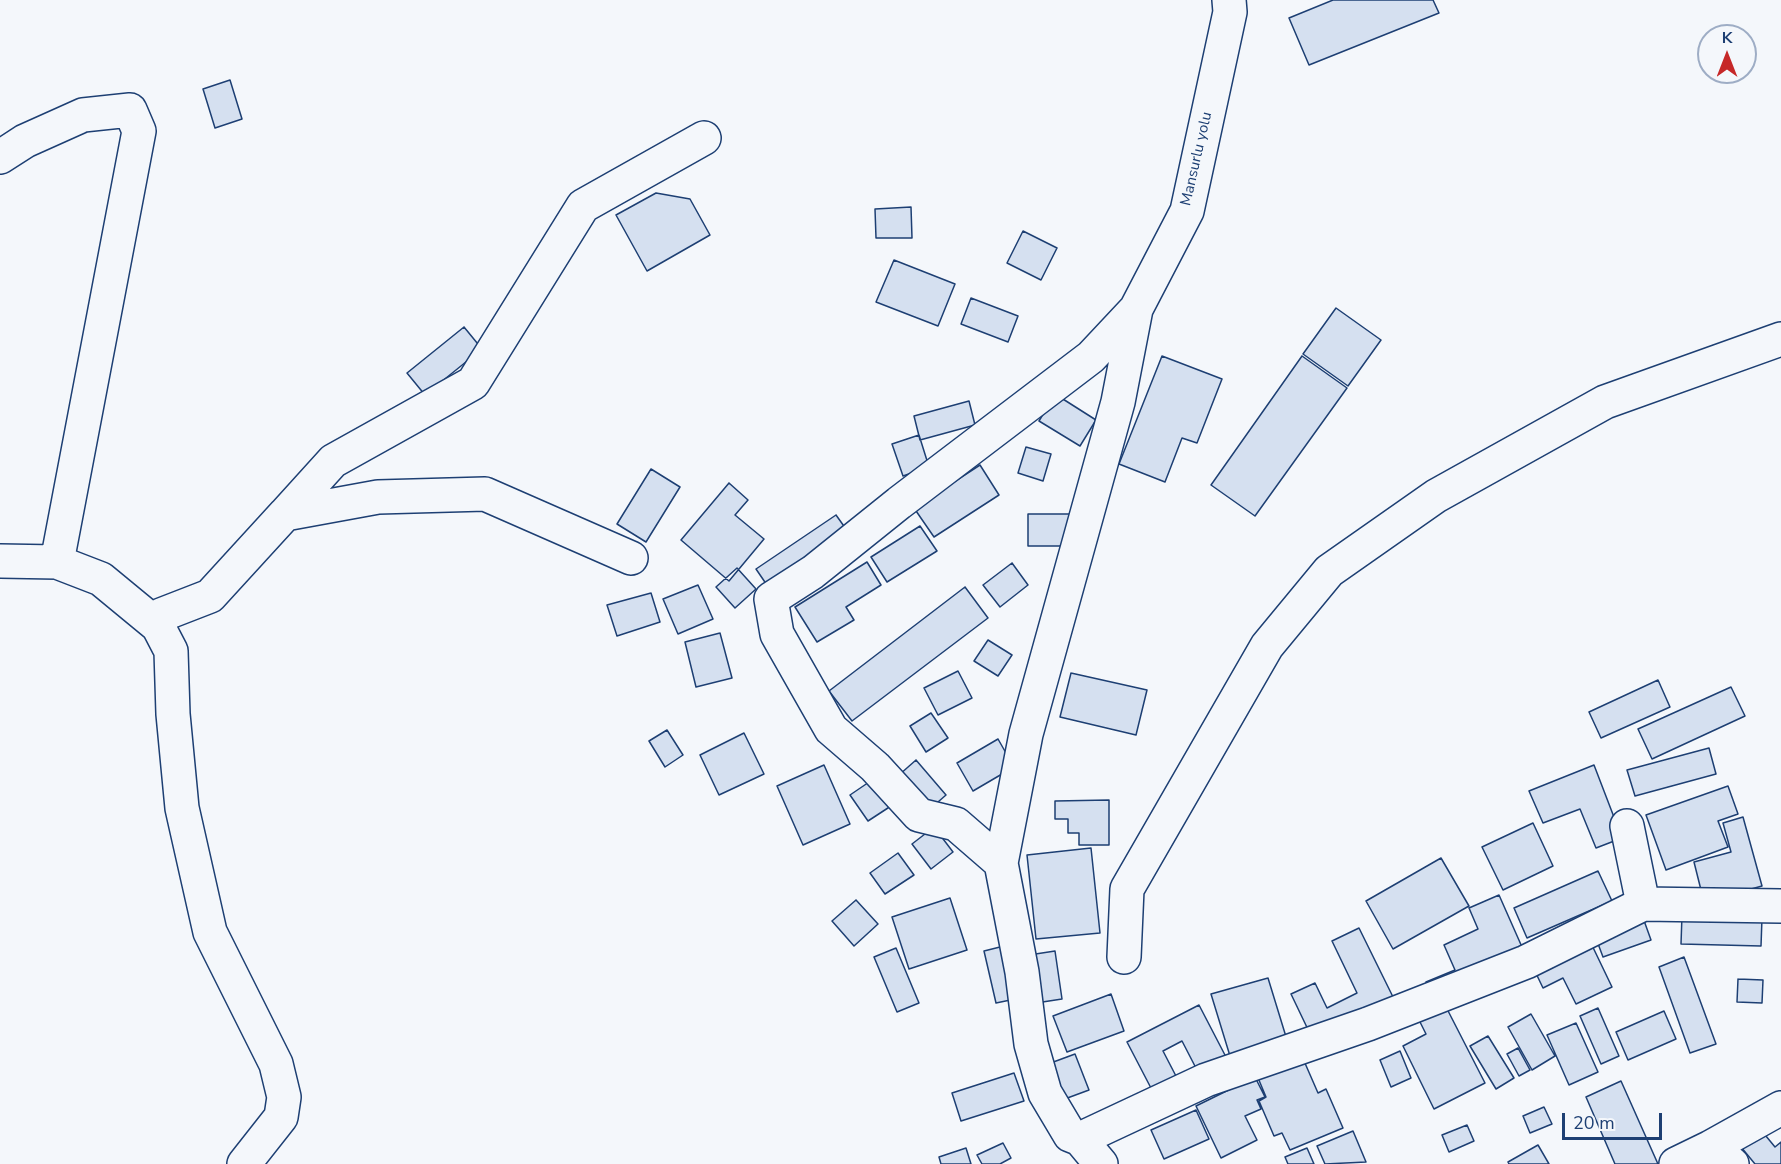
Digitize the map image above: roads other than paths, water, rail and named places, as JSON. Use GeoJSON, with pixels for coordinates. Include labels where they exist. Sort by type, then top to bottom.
{"type":"FeatureCollection","features":[{"type":"Feature","properties":{"kind":"street","name":"Mansurlu yolu"},"geometry":{"type":"LineString","coordinates":[[1136,309],[1186,211],[1230,12],[1229,0]]}},
{"type":"Feature","properties":{"kind":"street"},"geometry":{"type":"LineString","coordinates":[[0,157],[25,141],[83,115],[129,110],[140,131],[57,562]]}},
{"type":"Feature","properties":{"kind":"street"},"geometry":{"type":"LineString","coordinates":[[158,626],[161,615],[210,596],[333,461],[473,383],[584,206],[704,138]]}},
{"type":"Feature","properties":{"kind":"street"},"geometry":{"type":"LineString","coordinates":[[1001,863],[956,824],[919,815],[874,766],[831,729],[777,634],[771,599],[813,572],[907,496],[1091,357],[1136,309]]}},
{"type":"Feature","properties":{"kind":"street"},"geometry":{"type":"LineString","coordinates":[[1101,1164],[1080,1139],[1070,1135],[1045,1093],[1031,1044],[1022,972],[1001,863],[1026,734],[1118,402],[1136,309]]}},
{"type":"Feature","properties":{"kind":"street"},"geometry":{"type":"LineString","coordinates":[[1124,957],[1127,889],[1267,646],[1329,571],[1436,496],[1605,402],[1781,339]]}},
{"type":"Feature","properties":{"kind":"street"},"geometry":{"type":"LineString","coordinates":[[285,514],[378,497],[486,494],[632,558]]}},
{"type":"Feature","properties":{"kind":"street"},"geometry":{"type":"LineString","coordinates":[[0,561],[57,562],[101,579],[158,626],[171,651],[173,714],[182,808],[210,932],[276,1064],[284,1097],[281,1118],[244,1164]]}},
{"type":"Feature","properties":{"kind":"street"},"geometry":{"type":"LineString","coordinates":[[1627,826],[1643,904]]}},
{"type":"Feature","properties":{"kind":"street"},"geometry":{"type":"LineString","coordinates":[[1080,1139],[1206,1080],[1368,1024],[1526,962],[1643,904],[1781,906]]}},
{"type":"Feature","properties":{"kind":"street"},"geometry":{"type":"LineString","coordinates":[[1676,1164],[1721,1156],[1781,1108]]}}]}
